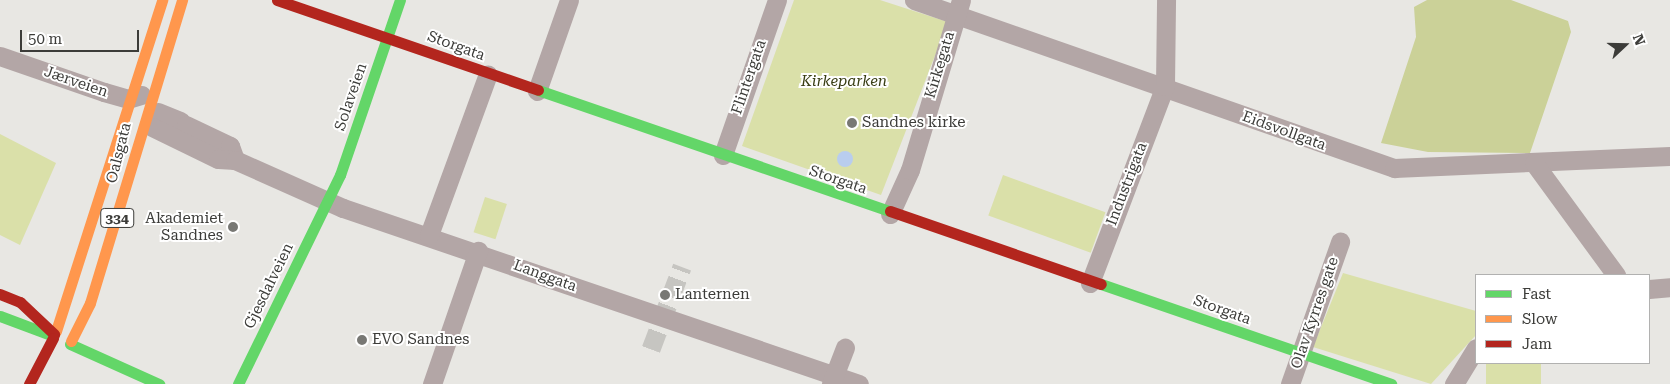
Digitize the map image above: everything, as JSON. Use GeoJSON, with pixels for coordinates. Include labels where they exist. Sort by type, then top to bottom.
{"type":"FeatureCollection","features":[{"type":"Feature","properties":{"kind":"street","name":"Oalsgata"},"geometry":{"type":"LineString","coordinates":[[29,384],[54,335],[103,193],[128,99],[162,0]]}},
{"type":"Feature","properties":{"kind":"street","name":"Oalsgata"},"geometry":{"type":"LineString","coordinates":[[68,346],[90,303],[152,93],[182,0]]}},
{"type":"Feature","properties":{"kind":"street","name":"Storgata"},"geometry":{"type":"LineString","coordinates":[[277,0],[1090,283],[1391,384]]}},
{"type":"Feature","properties":{"kind":"street","name":"Solaveien"},"geometry":{"type":"LineString","coordinates":[[327,202],[400,0]]}},
{"type":"Feature","properties":{"kind":"street"},"geometry":{"type":"LineString","coordinates":[[537,91],[569,0]]}},
{"type":"Feature","properties":{"kind":"street","name":"Flintergata"},"geometry":{"type":"LineString","coordinates":[[723,155],[777,0]]}},
{"type":"Feature","properties":{"kind":"street","name":"Eidsvollgata"},"geometry":{"type":"LineString","coordinates":[[914,0],[958,8],[1164,86],[1394,168],[1670,156]]}},
{"type":"Feature","properties":{"kind":"street","name":"Industrigata"},"geometry":{"type":"LineString","coordinates":[[1090,283],[1164,86],[1166,0]]}},
{"type":"Feature","properties":{"kind":"street","name":"Kirkegata"},"geometry":{"type":"LineString","coordinates":[[890,214],[910,170],[958,8]]}},
{"type":"Feature","properties":{"kind":"street","name":"Jærveien"},"geometry":{"type":"LineString","coordinates":[[0,56],[128,99],[152,93]]}},
{"type":"Feature","properties":{"kind":"street"},"geometry":{"type":"LineString","coordinates":[[429,235],[488,74]]}},
{"type":"Feature","properties":{"kind":"street","name":"Langgata"},"geometry":{"type":"LineString","coordinates":[[155,120],[184,130],[218,159],[235,160],[327,202],[478,251],[832,380],[859,384]]}},
{"type":"Feature","properties":{"kind":"street"},"geometry":{"type":"LineString","coordinates":[[1534,163],[1615,274]]}},
{"type":"Feature","properties":{"kind":"street","name":"Gjesdalveien"},"geometry":{"type":"LineString","coordinates":[[238,384],[327,202]]}},
{"type":"Feature","properties":{"kind":"street","name":"Olav Kyrres gate"},"geometry":{"type":"LineString","coordinates":[[1290,384],[1340,242]]}},
{"type":"Feature","properties":{"kind":"street"},"geometry":{"type":"LineString","coordinates":[[432,384],[478,251]]}},
{"type":"Feature","properties":{"kind":"street"},"geometry":{"type":"LineString","coordinates":[[1650,289],[1670,287]]}},
{"type":"Feature","properties":{"kind":"street"},"geometry":{"type":"LineString","coordinates":[[0,294],[20,302],[54,335],[60,348],[68,346],[104,363],[159,384]]}},
{"type":"Feature","properties":{"kind":"street"},"geometry":{"type":"LineString","coordinates":[[0,316],[54,335]]}},
{"type":"Feature","properties":{"kind":"street"},"geometry":{"type":"LineString","coordinates":[[832,380],[846,348]]}},
{"type":"Feature","properties":{"kind":"street"},"geometry":{"type":"LineString","coordinates":[[1454,384],[1475,350]]}},
{"type":"Feature","properties":{"kind":"green space","name":"Kirkeparken"},"geometry":{"type":"Polygon","coordinates":[[[794,0],[880,0],[948,22],[881,195],[742,146],[794,0]]]}},
{"type":"Feature","properties":{"kind":"green space"},"geometry":{"type":"Polygon","coordinates":[[[1427,0],[1511,0],[1568,21],[1571,32],[1530,153],[1428,152],[1381,143],[1416,37],[1414,7],[1427,0]]]}},
{"type":"Feature","properties":{"kind":"green space"},"geometry":{"type":"Polygon","coordinates":[[[0,134],[56,163],[20,245],[0,235],[0,134]]]}},
{"type":"Feature","properties":{"kind":"green space"},"geometry":{"type":"Polygon","coordinates":[[[1003,175],[1105,212],[1091,253],[988,215],[1003,175]]]}},
{"type":"Feature","properties":{"kind":"green space"},"geometry":{"type":"Polygon","coordinates":[[[485,197],[507,204],[495,239],[474,232],[485,197]]]}},
{"type":"Feature","properties":{"kind":"green space"},"geometry":{"type":"Polygon","coordinates":[[[1343,273],[1475,311],[1475,336],[1431,384],[1313,347],[1343,273]]]}},
{"type":"Feature","properties":{"kind":"green space"},"geometry":{"type":"Polygon","coordinates":[[[1486,364],[1541,364],[1541,384],[1486,384],[1486,364]]]}},
{"type":"Feature","properties":{"kind":"water"},"geometry":{"type":"Polygon","coordinates":[[[845,151],[853,159],[845,167],[837,159],[845,151]]]}},
{"type":"Feature","properties":{"kind":"tunnel"},"geometry":{"type":"LineString","coordinates":[[651,349],[682,267]]}},
{"type":"Feature","properties":{"kind":"traffic: fast"},"geometry":{"type":"LineString","coordinates":[[238,384],[340,175],[400,0]]}},
{"type":"Feature","properties":{"kind":"traffic: fast"},"geometry":{"type":"LineString","coordinates":[[538,90],[890,211]]}},
{"type":"Feature","properties":{"kind":"traffic: fast"},"geometry":{"type":"LineString","coordinates":[[1101,284],[1391,384]]}},
{"type":"Feature","properties":{"kind":"traffic: fast"},"geometry":{"type":"LineString","coordinates":[[0,316],[48,334]]}},
{"type":"Feature","properties":{"kind":"traffic: fast"},"geometry":{"type":"LineString","coordinates":[[70,344],[159,384]]}},
{"type":"Feature","properties":{"kind":"traffic: slow"},"geometry":{"type":"LineString","coordinates":[[56,331],[162,0]]}},
{"type":"Feature","properties":{"kind":"traffic: slow"},"geometry":{"type":"LineString","coordinates":[[71,341],[90,303],[182,0]]}},
{"type":"Feature","properties":{"kind":"traffic: jam"},"geometry":{"type":"LineString","coordinates":[[277,0],[538,90]]}},
{"type":"Feature","properties":{"kind":"traffic: jam"},"geometry":{"type":"LineString","coordinates":[[890,211],[1101,284]]}},
{"type":"Feature","properties":{"kind":"traffic: jam"},"geometry":{"type":"LineString","coordinates":[[0,294],[20,302],[54,334]]}},
{"type":"Feature","properties":{"kind":"traffic: jam"},"geometry":{"type":"LineString","coordinates":[[29,384],[53,338]]}},
{"type":"Feature","properties":{"kind":"place","name":"Sandnes kirke"},"geometry":{"type":"Point","coordinates":[852,123]}},
{"type":"Feature","properties":{"kind":"place","name":"Akademiet Sandnes"},"geometry":{"type":"Point","coordinates":[233,227]}},
{"type":"Feature","properties":{"kind":"place","name":"Lanternen"},"geometry":{"type":"Point","coordinates":[665,295]}},
{"type":"Feature","properties":{"kind":"place","name":"EVO Sandnes"},"geometry":{"type":"Point","coordinates":[362,340]}}]}
